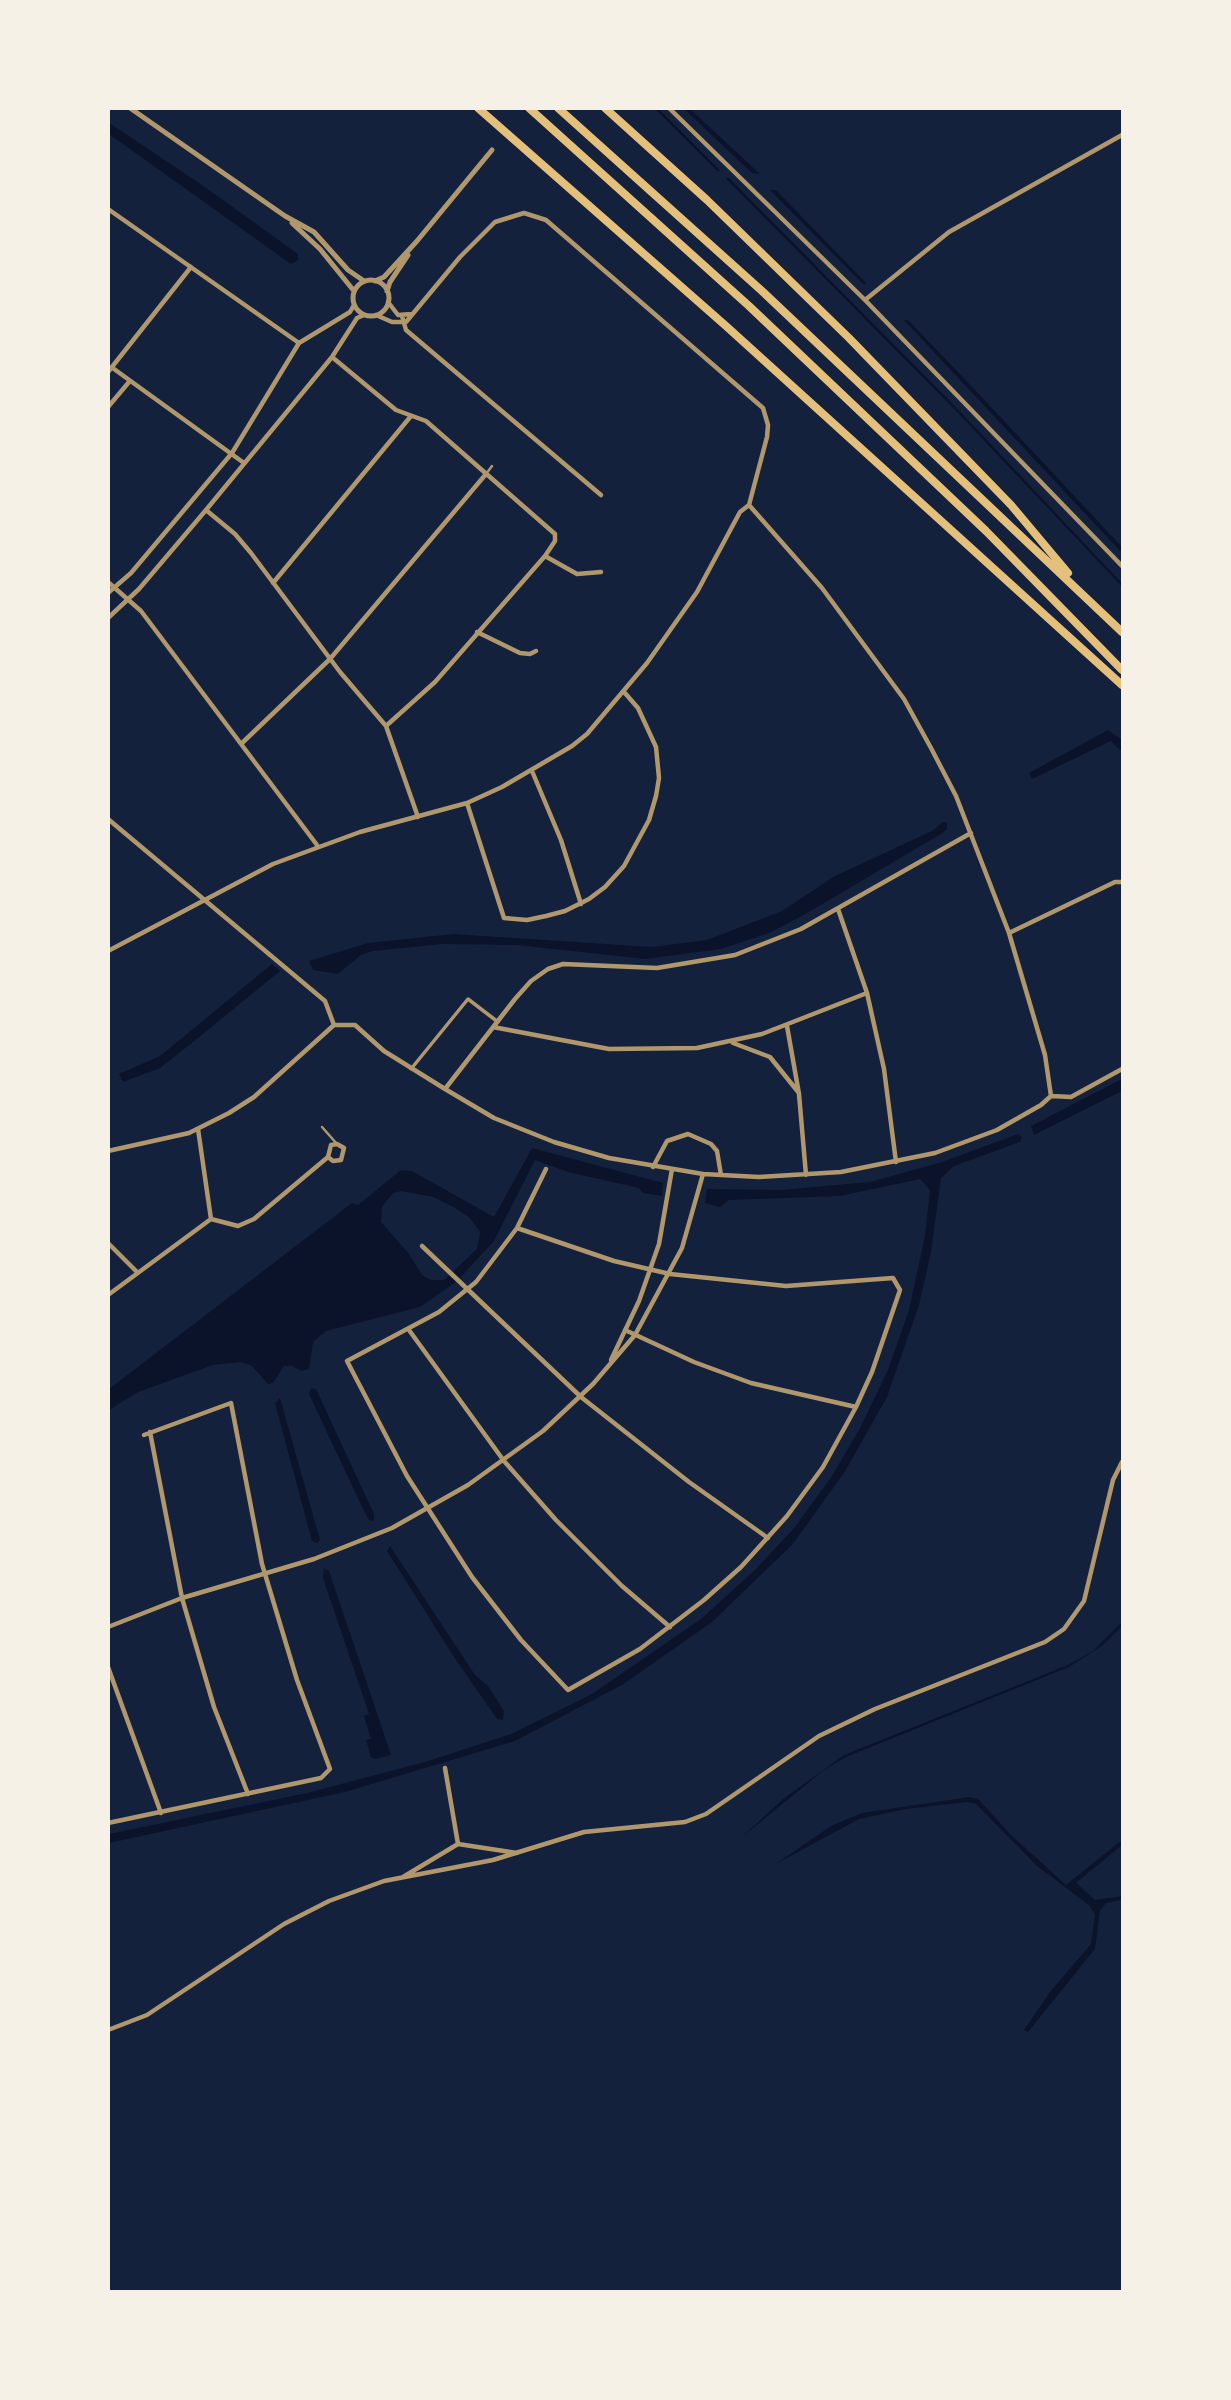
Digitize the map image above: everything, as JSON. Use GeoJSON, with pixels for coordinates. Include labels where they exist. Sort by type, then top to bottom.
{"type":"FeatureCollection","features":[{"type":"Feature","properties":{"kind":"highway"},"geometry":{"type":"LineString","coordinates":[[478,108],[716,318],[1122,685]]}},
{"type":"Feature","properties":{"kind":"highway"},"geometry":{"type":"LineString","coordinates":[[528,108],[749,306],[986,531],[1122,670]]}},
{"type":"Feature","properties":{"kind":"highway"},"geometry":{"type":"LineString","coordinates":[[558,108],[762,290],[999,517],[1086,594]]}},
{"type":"Feature","properties":{"kind":"highway"},"geometry":{"type":"LineString","coordinates":[[605,108],[716,209],[849,338],[1012,505],[1086,594],[1122,632]]}},
{"type":"Feature","properties":{"kind":"street"},"geometry":{"type":"LineString","coordinates":[[130,108],[325,241],[348,270],[364,281],[375,281],[384,277],[492,150]]}},
{"type":"Feature","properties":{"kind":"street"},"geometry":{"type":"LineString","coordinates":[[669,108],[865,300],[1122,566]]}},
{"type":"Feature","properties":{"kind":"street"},"geometry":{"type":"LineString","coordinates":[[865,300],[949,232],[1122,135]]}},
{"type":"Feature","properties":{"kind":"street"},"geometry":{"type":"LineString","coordinates":[[108,209],[299,343]]}},
{"type":"Feature","properties":{"kind":"street"},"geometry":{"type":"LineString","coordinates":[[108,951],[204,899],[317,845],[467,803],[532,771],[587,734],[624,692],[697,592],[740,512],[749,505],[767,437],[768,425],[763,408],[546,220],[524,214],[495,222],[402,323]]}},
{"type":"Feature","properties":{"kind":"street"},"geometry":{"type":"LineString","coordinates":[[108,593],[131,573],[232,453],[299,343],[350,312],[354,305],[354,291],[320,249],[285,216]]}},
{"type":"Feature","properties":{"kind":"street"},"geometry":{"type":"LineString","coordinates":[[413,314],[402,316],[394,313],[388,302],[387,291],[417,241]]}},
{"type":"Feature","properties":{"kind":"street"},"geometry":{"type":"LineString","coordinates":[[191,267],[111,371],[244,463]]}},
{"type":"Feature","properties":{"kind":"street"},"geometry":{"type":"LineString","coordinates":[[354,291],[364,281]]}},
{"type":"Feature","properties":{"kind":"street"},"geometry":{"type":"LineString","coordinates":[[375,281],[387,291]]}},
{"type":"Feature","properties":{"kind":"street"},"geometry":{"type":"LineString","coordinates":[[376,315],[384,310],[388,302]]}},
{"type":"Feature","properties":{"kind":"street"},"geometry":{"type":"LineString","coordinates":[[354,305],[364,315]]}},
{"type":"Feature","properties":{"kind":"street"},"geometry":{"type":"LineString","coordinates":[[108,618],[130,598],[206,510],[332,357],[357,318],[376,315],[402,323]]}},
{"type":"Feature","properties":{"kind":"street"},"geometry":{"type":"LineString","coordinates":[[402,316],[406,330],[601,495]]}},
{"type":"Feature","properties":{"kind":"street"},"geometry":{"type":"LineString","coordinates":[[332,357],[396,410],[426,421],[552,529],[555,541],[545,556],[435,682],[386,726]]}},
{"type":"Feature","properties":{"kind":"street"},"geometry":{"type":"LineString","coordinates":[[108,407],[129,382]]}},
{"type":"Feature","properties":{"kind":"street"},"geometry":{"type":"LineString","coordinates":[[273,583],[411,416]]}},
{"type":"Feature","properties":{"kind":"street"},"geometry":{"type":"LineString","coordinates":[[241,744],[330,659],[486,474]]}},
{"type":"Feature","properties":{"kind":"street"},"geometry":{"type":"LineString","coordinates":[[749,505],[822,587],[904,699],[956,796],[1009,933],[1045,1055],[1051,1096]]}},
{"type":"Feature","properties":{"kind":"street"},"geometry":{"type":"LineString","coordinates":[[206,510],[235,534],[330,659],[386,726],[418,817]]}},
{"type":"Feature","properties":{"kind":"street"},"geometry":{"type":"LineString","coordinates":[[545,556],[578,574],[601,572]]}},
{"type":"Feature","properties":{"kind":"street"},"geometry":{"type":"LineString","coordinates":[[108,582],[130,598],[317,845]]}},
{"type":"Feature","properties":{"kind":"street"},"geometry":{"type":"LineString","coordinates":[[477,632],[520,653],[530,654],[536,651]]}},
{"type":"Feature","properties":{"kind":"street"},"geometry":{"type":"LineString","coordinates":[[467,803],[504,918],[546,916],[581,904],[605,887],[624,866],[638,843],[656,796],[659,778],[656,747],[638,708],[624,692]]}},
{"type":"Feature","properties":{"kind":"street"},"geometry":{"type":"LineString","coordinates":[[532,771],[561,839],[581,904]]}},
{"type":"Feature","properties":{"kind":"street"},"geometry":{"type":"LineString","coordinates":[[108,819],[325,1001],[334,1025]]}},
{"type":"Feature","properties":{"kind":"street"},"geometry":{"type":"LineString","coordinates":[[445,1090],[531,981],[555,966],[633,969],[706,962],[768,944],[838,909],[971,833]]}},
{"type":"Feature","properties":{"kind":"street"},"geometry":{"type":"LineString","coordinates":[[1009,933],[1115,882],[1122,882]]}},
{"type":"Feature","properties":{"kind":"street"},"geometry":{"type":"LineString","coordinates":[[838,909],[867,993],[884,1069],[896,1162]]}},
{"type":"Feature","properties":{"kind":"street"},"geometry":{"type":"LineString","coordinates":[[493,1027],[578,1044],[638,1051],[697,1048],[732,1042],[787,1026],[867,993]]}},
{"type":"Feature","properties":{"kind":"street"},"geometry":{"type":"LineString","coordinates":[[411,1069],[468,999],[498,1022]]}},
{"type":"Feature","properties":{"kind":"street"},"geometry":{"type":"LineString","coordinates":[[108,1151],[151,1143],[198,1129],[254,1097],[334,1025],[355,1026],[411,1069],[494,1118],[554,1142],[653,1167],[703,1174],[806,1175],[896,1162],[935,1153],[997,1130],[1051,1096],[1070,1097],[1122,1069]]}},
{"type":"Feature","properties":{"kind":"street"},"geometry":{"type":"LineString","coordinates":[[787,1026],[799,1094],[806,1175]]}},
{"type":"Feature","properties":{"kind":"street"},"geometry":{"type":"LineString","coordinates":[[732,1042],[770,1057],[799,1094]]}},
{"type":"Feature","properties":{"kind":"street"},"geometry":{"type":"LineString","coordinates":[[198,1129],[211,1219]]}},
{"type":"Feature","properties":{"kind":"street"},"geometry":{"type":"LineString","coordinates":[[653,1167],[667,1141],[688,1134],[711,1144],[717,1151],[721,1175]]}},
{"type":"Feature","properties":{"kind":"street"},"geometry":{"type":"LineString","coordinates":[[211,1219],[238,1226],[254,1219],[328,1157],[329,1147],[337,1144],[344,1148],[344,1158],[336,1162],[328,1157]]}},
{"type":"Feature","properties":{"kind":"street"},"geometry":{"type":"LineString","coordinates":[[517,1227],[564,1246],[670,1274],[786,1286],[892,1278],[898,1282],[900,1290],[889,1328],[856,1407],[823,1467],[768,1538],[713,1592],[670,1627],[602,1673],[568,1690],[521,1640],[472,1577],[427,1509],[347,1362],[409,1330],[467,1289],[496,1258],[517,1227],[546,1169]]}},
{"type":"Feature","properties":{"kind":"street"},"geometry":{"type":"LineString","coordinates":[[611,1363],[651,1270],[659,1244],[672,1169]]}},
{"type":"Feature","properties":{"kind":"street"},"geometry":{"type":"LineString","coordinates":[[108,1627],[181,1598],[366,1540],[427,1509],[504,1461],[543,1431],[581,1396],[635,1335],[670,1274],[695,1210],[703,1174]]}},
{"type":"Feature","properties":{"kind":"street"},"geometry":{"type":"LineString","coordinates":[[108,1295],[211,1219]]}},
{"type":"Feature","properties":{"kind":"street"},"geometry":{"type":"LineString","coordinates":[[108,1243],[137,1272]]}},
{"type":"Feature","properties":{"kind":"street"},"geometry":{"type":"LineString","coordinates":[[422,1246],[581,1396],[689,1482],[768,1538]]}},
{"type":"Feature","properties":{"kind":"street"},"geometry":{"type":"LineString","coordinates":[[409,1330],[504,1461],[612,1577],[670,1627]]}},
{"type":"Feature","properties":{"kind":"street"},"geometry":{"type":"LineString","coordinates":[[625,1330],[694,1362],[751,1383],[856,1407]]}},
{"type":"Feature","properties":{"kind":"street"},"geometry":{"type":"LineString","coordinates":[[108,1823],[325,1777],[330,1769],[297,1680],[265,1573],[231,1403],[144,1435]]}},
{"type":"Feature","properties":{"kind":"street"},"geometry":{"type":"LineString","coordinates":[[150,1432],[181,1598],[214,1707],[248,1794]]}},
{"type":"Feature","properties":{"kind":"street"},"geometry":{"type":"LineString","coordinates":[[108,2030],[147,2015],[252,1944],[318,1906],[366,1886],[518,1853],[584,1832],[685,1822],[706,1814],[819,1737],[875,1709],[1052,1638],[1064,1629],[1084,1601],[1113,1480],[1122,1462]]}},
{"type":"Feature","properties":{"kind":"street"},"geometry":{"type":"LineString","coordinates":[[108,1667],[161,1813]]}},
{"type":"Feature","properties":{"kind":"street"},"geometry":{"type":"LineString","coordinates":[[445,1768],[458,1844]]}},
{"type":"Feature","properties":{"kind":"street"},"geometry":{"type":"LineString","coordinates":[[402,1877],[458,1844],[518,1853]]}},
{"type":"Feature","properties":{"kind":"lane"},"geometry":{"type":"LineString","coordinates":[[486,474],[492,466]]}},
{"type":"Feature","properties":{"kind":"lane"},"geometry":{"type":"LineString","coordinates":[[322,1127],[337,1144]]}},
{"type":"Feature","properties":{"kind":"water"},"geometry":{"type":"Polygon","coordinates":[[[684,109],[690,109],[760,174],[752,173],[684,109]]]}},
{"type":"Feature","properties":{"kind":"water"},"geometry":{"type":"Polygon","coordinates":[[[108,122],[298,254],[298,260],[291,264],[109,134],[108,122]]]}},
{"type":"Feature","properties":{"kind":"water"},"geometry":{"type":"Polygon","coordinates":[[[770,190],[776,190],[867,284],[863,284],[770,190]]]}},
{"type":"Feature","properties":{"kind":"water"},"geometry":{"type":"Polygon","coordinates":[[[904,320],[908,320],[977,392],[1122,547],[1122,553],[904,320]]]}},
{"type":"Feature","properties":{"kind":"water"},"geometry":{"type":"Polygon","coordinates":[[[1108,730],[1122,740],[1122,752],[1111,741],[1032,779],[1029,773],[1108,730]]]}},
{"type":"Feature","properties":{"kind":"water"},"geometry":{"type":"Polygon","coordinates":[[[943,822],[947,823],[947,829],[941,834],[802,916],[769,933],[721,949],[645,959],[517,945],[443,944],[373,951],[361,955],[338,974],[313,970],[309,961],[368,943],[454,934],[652,947],[707,940],[782,911],[835,876],[932,831],[943,822]]]}},
{"type":"Feature","properties":{"kind":"water"},"geometry":{"type":"Polygon","coordinates":[[[272,964],[280,971],[193,1042],[160,1068],[123,1082],[119,1074],[160,1056],[272,964]]]}},
{"type":"Feature","properties":{"kind":"water"},"geometry":{"type":"Polygon","coordinates":[[[1122,1079],[1122,1091],[1034,1135],[1031,1126],[1122,1079]]]}},
{"type":"Feature","properties":{"kind":"water"},"geometry":{"type":"Polygon","coordinates":[[[1018,1134],[1022,1137],[1020,1142],[954,1166],[941,1178],[931,1252],[919,1305],[887,1397],[844,1473],[792,1545],[712,1622],[622,1685],[515,1741],[345,1792],[109,1843],[109,1834],[307,1793],[425,1762],[511,1734],[592,1694],[701,1619],[756,1569],[795,1527],[832,1476],[860,1428],[888,1370],[909,1310],[925,1236],[930,1190],[920,1179],[840,1196],[729,1200],[720,1207],[705,1203],[707,1189],[780,1190],[870,1182],[942,1162],[1018,1134]]]}},
{"type":"Feature","properties":{"kind":"water"},"geometry":{"type":"Polygon","coordinates":[[[532,1148],[663,1183],[662,1196],[643,1193],[639,1188],[568,1172],[535,1160],[494,1241],[456,1282],[420,1307],[326,1331],[313,1342],[309,1369],[301,1371],[293,1366],[284,1366],[273,1383],[268,1384],[252,1366],[241,1362],[213,1365],[138,1392],[109,1410],[109,1389],[352,1203],[358,1205],[401,1170],[412,1171],[494,1217],[532,1148]],[[401,1191],[393,1193],[382,1207],[381,1222],[409,1254],[422,1275],[431,1280],[444,1280],[477,1249],[480,1232],[469,1217],[433,1197],[401,1191]]]}},
{"type":"Feature","properties":{"kind":"water"},"geometry":{"type":"Polygon","coordinates":[[[311,1388],[316,1389],[374,1514],[374,1521],[369,1520],[363,1509],[309,1394],[311,1388]]]}},
{"type":"Feature","properties":{"kind":"water"},"geometry":{"type":"Polygon","coordinates":[[[280,1398],[320,1540],[317,1543],[312,1541],[275,1403],[280,1398]]]}},
{"type":"Feature","properties":{"kind":"water"},"geometry":{"type":"Polygon","coordinates":[[[390,1546],[475,1675],[488,1686],[504,1711],[503,1720],[497,1719],[454,1657],[387,1551],[390,1546]]]}},
{"type":"Feature","properties":{"kind":"water"},"geometry":{"type":"Polygon","coordinates":[[[324,1568],[329,1571],[391,1755],[375,1759],[371,1757],[366,1740],[371,1739],[364,1716],[369,1714],[323,1578],[324,1568]]]}},
{"type":"Feature","properties":{"kind":"water"},"geometry":{"type":"Polygon","coordinates":[[[1122,1622],[1122,1626],[1103,1645],[1069,1667],[846,1757],[824,1770],[742,1837],[783,1799],[844,1755],[1068,1665],[1093,1651],[1122,1622]]]}},
{"type":"Feature","properties":{"kind":"water"},"geometry":{"type":"Polygon","coordinates":[[[969,1797],[978,1799],[1010,1834],[1066,1885],[1122,1840],[1122,1845],[1076,1883],[1095,1900],[1122,1896],[1122,1900],[1106,1903],[1100,1911],[1095,1949],[1028,2032],[1024,2030],[1050,1992],[1091,1944],[1095,1914],[1089,1905],[1037,1866],[976,1804],[967,1802],[906,1809],[859,1819],[774,1865],[831,1826],[862,1813],[969,1797]]]}},
{"type":"Feature","properties":{"kind":"waterway"},"geometry":{"type":"LineString","coordinates":[[656,108],[718,170]]}},
{"type":"Feature","properties":{"kind":"waterway"},"geometry":{"type":"LineString","coordinates":[[728,179],[955,408],[1122,585]]}}]}
